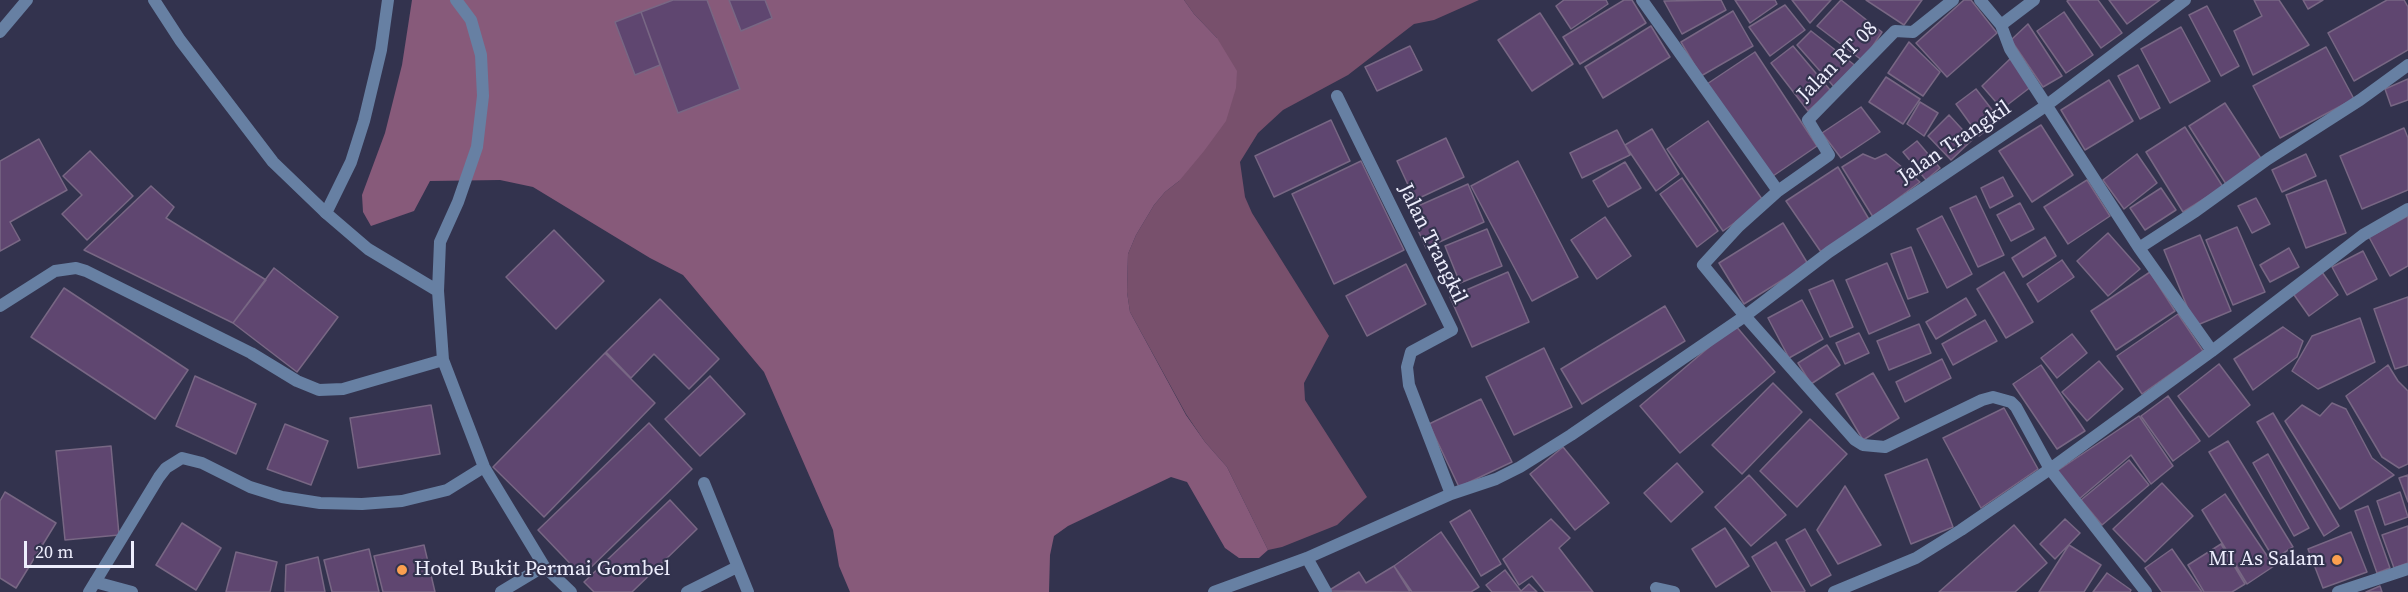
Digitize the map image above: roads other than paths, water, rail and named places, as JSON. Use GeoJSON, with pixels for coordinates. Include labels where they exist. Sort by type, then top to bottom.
{"type":"FeatureCollection","features":[{"type":"Feature","properties":{"kind":"street"},"geometry":{"type":"LineString","coordinates":[[0,32],[27,0]]}},
{"type":"Feature","properties":{"kind":"street"},"geometry":{"type":"LineString","coordinates":[[154,0],[180,40],[273,162],[326,213],[368,249],[438,291]]}},
{"type":"Feature","properties":{"kind":"street"},"geometry":{"type":"LineString","coordinates":[[326,213],[351,162],[364,120],[381,50],[388,0]]}},
{"type":"Feature","properties":{"kind":"street"},"geometry":{"type":"LineString","coordinates":[[456,0],[471,20],[481,55],[483,96],[477,147],[458,202],[440,242],[438,291],[443,360],[484,467],[544,566],[571,592]]}},
{"type":"Feature","properties":{"kind":"street"},"geometry":{"type":"LineString","coordinates":[[1641,0],[1778,191]]}},
{"type":"Feature","properties":{"kind":"street","name":"Jalan RT 08"},"geometry":{"type":"LineString","coordinates":[[1745,316],[1703,265],[1739,226],[1778,191],[1829,155],[1808,120],[1895,31],[1913,32],[1953,0]]}},
{"type":"Feature","properties":{"kind":"street"},"geometry":{"type":"LineString","coordinates":[[1980,0],[2001,25],[2010,49],[2139,248],[2212,351]]}},
{"type":"Feature","properties":{"kind":"street"},"geometry":{"type":"LineString","coordinates":[[2001,25],[2034,0]]}},
{"type":"Feature","properties":{"kind":"street","name":"Jalan Trangkil"},"geometry":{"type":"LineString","coordinates":[[1214,592],[1307,558],[1451,494],[1496,479],[1520,467],[1571,435],[1745,316],[1828,252],[2047,105],[2185,0]]}},
{"type":"Feature","properties":{"kind":"street"},"geometry":{"type":"LineString","coordinates":[[2139,248],[2196,212],[2268,159],[2360,100],[2408,65]]}},
{"type":"Feature","properties":{"kind":"street","name":"Jalan Trangkil"},"geometry":{"type":"LineString","coordinates":[[1338,96],[1452,330],[1412,352],[1407,367],[1409,385],[1451,494]]}},
{"type":"Feature","properties":{"kind":"street"},"geometry":{"type":"LineString","coordinates":[[1834,592],[1916,558],[2050,470],[2212,351],[2363,235],[2408,209]]}},
{"type":"Feature","properties":{"kind":"street"},"geometry":{"type":"LineString","coordinates":[[0,306],[55,271],[76,268],[250,354],[297,381],[319,390],[342,389],[443,360]]}},
{"type":"Feature","properties":{"kind":"street"},"geometry":{"type":"LineString","coordinates":[[1745,316],[1855,440],[1863,445],[1885,447],[1982,400],[1993,397],[2011,402],[2016,407],[2050,470],[2146,592]]}},
{"type":"Feature","properties":{"kind":"street"},"geometry":{"type":"LineString","coordinates":[[132,592],[92,587],[159,477],[166,468],[182,458],[202,463],[250,487],[282,497],[320,503],[362,504],[402,501],[447,490],[484,467]]}},
{"type":"Feature","properties":{"kind":"street"},"geometry":{"type":"LineString","coordinates":[[704,483],[748,592]]}},
{"type":"Feature","properties":{"kind":"street"},"geometry":{"type":"LineString","coordinates":[[1307,558],[1326,592]]}},
{"type":"Feature","properties":{"kind":"street"},"geometry":{"type":"LineString","coordinates":[[501,592],[544,566]]}},
{"type":"Feature","properties":{"kind":"street"},"geometry":{"type":"LineString","coordinates":[[687,592],[737,567]]}},
{"type":"Feature","properties":{"kind":"street"},"geometry":{"type":"LineString","coordinates":[[2338,592],[2408,569]]}},
{"type":"Feature","properties":{"kind":"street"},"geometry":{"type":"LineString","coordinates":[[1656,588],[1674,592]]}},
{"type":"Feature","properties":{"kind":"place","name":"MI As Salam"},"geometry":{"type":"Point","coordinates":[2337,560]}},
{"type":"Feature","properties":{"kind":"place","name":"Hotel Bukit Permai Gombel"},"geometry":{"type":"Point","coordinates":[402,570]}}]}
